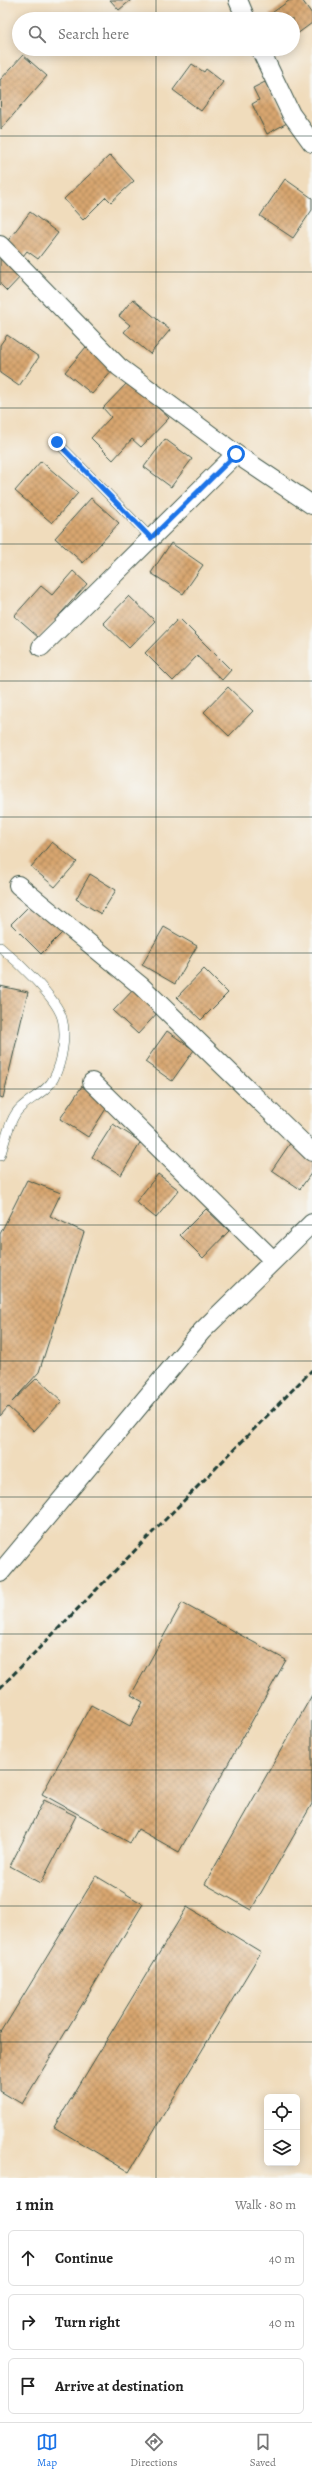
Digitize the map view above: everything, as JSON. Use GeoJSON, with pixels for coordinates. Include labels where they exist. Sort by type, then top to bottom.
{"type":"FeatureCollection","features":[{"type":"Feature","properties":{"kind":"street"},"geometry":{"type":"LineString","coordinates":[[238,0],[243,12]]}},
{"type":"Feature","properties":{"kind":"street"},"geometry":{"type":"LineString","coordinates":[[263,56],[291,114],[312,143]]}},
{"type":"Feature","properties":{"kind":"street"},"geometry":{"type":"LineString","coordinates":[[0,245],[119,367],[236,454],[312,505]]}},
{"type":"Feature","properties":{"kind":"street"},"geometry":{"type":"LineString","coordinates":[[41,647],[236,454]]}},
{"type":"Feature","properties":{"kind":"street"},"geometry":{"type":"LineString","coordinates":[[18,885],[141,986],[312,1152]]}},
{"type":"Feature","properties":{"kind":"street"},"geometry":{"type":"LineString","coordinates":[[92,1082],[273,1260]]}},
{"type":"Feature","properties":{"kind":"street"},"geometry":{"type":"LineString","coordinates":[[0,1573],[202,1331],[312,1223]]}},
{"type":"Feature","properties":{"kind":"lane"},"geometry":{"type":"LineString","coordinates":[[57,442],[151,538]]}},
{"type":"Feature","properties":{"kind":"lane"},"geometry":{"type":"LineString","coordinates":[[0,947],[23,967],[49,997],[62,1017],[64,1040],[54,1078],[39,1095],[16,1112],[0,1156]]}},
{"type":"Feature","properties":{"kind":"building"},"geometry":{"type":"Polygon","coordinates":[[[110,0],[131,0],[119,10],[110,0]]]}},
{"type":"Feature","properties":{"kind":"building"},"geometry":{"type":"Polygon","coordinates":[[[290,0],[302,0],[312,14],[312,23],[300,32],[300,12],[273,12],[290,0]]]}},
{"type":"Feature","properties":{"kind":"building"},"geometry":{"type":"Polygon","coordinates":[[[22,56],[24,56],[47,76],[1,129],[0,80],[22,56]]]}},
{"type":"Feature","properties":{"kind":"building"},"geometry":{"type":"Polygon","coordinates":[[[192,64],[204,72],[206,69],[223,82],[201,111],[173,90],[192,64]]]}},
{"type":"Feature","properties":{"kind":"building"},"geometry":{"type":"Polygon","coordinates":[[[265,82],[287,123],[267,134],[252,104],[259,100],[253,88],[265,82]]]}},
{"type":"Feature","properties":{"kind":"building"},"geometry":{"type":"Polygon","coordinates":[[[110,155],[134,181],[111,202],[106,197],[83,220],[64,199],[110,155]]]}},
{"type":"Feature","properties":{"kind":"building"},"geometry":{"type":"Polygon","coordinates":[[[285,179],[312,198],[312,210],[293,238],[260,216],[285,179]]]}},
{"type":"Feature","properties":{"kind":"building"},"geometry":{"type":"Polygon","coordinates":[[[30,212],[58,233],[38,259],[27,251],[23,256],[6,243],[30,212]]]}},
{"type":"Feature","properties":{"kind":"building"},"geometry":{"type":"Polygon","coordinates":[[[0,253],[23,274],[7,291],[0,284],[0,253]]]}},
{"type":"Feature","properties":{"kind":"building"},"geometry":{"type":"Polygon","coordinates":[[[133,299],[170,330],[150,354],[124,332],[130,325],[119,316],[133,299]]]}},
{"type":"Feature","properties":{"kind":"building"},"geometry":{"type":"Polygon","coordinates":[[[7,335],[39,357],[19,386],[0,373],[0,345],[7,335]]]}},
{"type":"Feature","properties":{"kind":"building"},"geometry":{"type":"Polygon","coordinates":[[[86,347],[113,370],[92,394],[65,372],[86,347]]]}},
{"type":"Feature","properties":{"kind":"building"},"geometry":{"type":"Polygon","coordinates":[[[129,381],[169,418],[141,447],[132,439],[113,460],[91,438],[111,417],[103,408],[129,381]]]}},
{"type":"Feature","properties":{"kind":"building"},"geometry":{"type":"Polygon","coordinates":[[[165,439],[192,459],[171,487],[144,467],[165,439]]]}},
{"type":"Feature","properties":{"kind":"building"},"geometry":{"type":"Polygon","coordinates":[[[41,461],[78,493],[52,523],[15,491],[41,461]]]}},
{"type":"Feature","properties":{"kind":"building"},"geometry":{"type":"Polygon","coordinates":[[[91,498],[119,523],[83,563],[55,538],[91,498]]]}},
{"type":"Feature","properties":{"kind":"building"},"geometry":{"type":"Polygon","coordinates":[[[171,543],[203,565],[183,594],[151,573],[171,543]]]}},
{"type":"Feature","properties":{"kind":"building"},"geometry":{"type":"Polygon","coordinates":[[[73,571],[87,584],[39,638],[14,616],[41,586],[52,595],[73,571]]]}},
{"type":"Feature","properties":{"kind":"building"},"geometry":{"type":"Polygon","coordinates":[[[129,596],[155,621],[129,648],[103,623],[129,596]]]}},
{"type":"Feature","properties":{"kind":"building"},"geometry":{"type":"Polygon","coordinates":[[[179,618],[231,670],[222,680],[197,656],[173,681],[145,653],[179,618]]]}},
{"type":"Feature","properties":{"kind":"building"},"geometry":{"type":"Polygon","coordinates":[[[228,687],[253,711],[229,736],[204,712],[228,687]]]}},
{"type":"Feature","properties":{"kind":"building"},"geometry":{"type":"Polygon","coordinates":[[[52,842],[77,862],[55,887],[31,867],[52,842]]]}},
{"type":"Feature","properties":{"kind":"building"},"geometry":{"type":"Polygon","coordinates":[[[90,874],[116,890],[101,914],[76,899],[90,874]]]}},
{"type":"Feature","properties":{"kind":"building"},"geometry":{"type":"Polygon","coordinates":[[[34,901],[64,931],[41,954],[11,924],[34,901]]]}},
{"type":"Feature","properties":{"kind":"building"},"geometry":{"type":"Polygon","coordinates":[[[164,927],[197,946],[175,984],[142,965],[164,927]]]}},
{"type":"Feature","properties":{"kind":"building"},"geometry":{"type":"Polygon","coordinates":[[[204,969],[228,993],[201,1020],[177,997],[204,969]]]}},
{"type":"Feature","properties":{"kind":"building"},"geometry":{"type":"Polygon","coordinates":[[[0,986],[28,992],[3,1098],[0,1097],[0,986]]]}},
{"type":"Feature","properties":{"kind":"building"},"geometry":{"type":"Polygon","coordinates":[[[136,987],[160,1010],[138,1034],[113,1011],[136,987]]]}},
{"type":"Feature","properties":{"kind":"building"},"geometry":{"type":"Polygon","coordinates":[[[167,1031],[194,1050],[172,1081],[145,1062],[167,1031]]]}},
{"type":"Feature","properties":{"kind":"building"},"geometry":{"type":"Polygon","coordinates":[[[82,1086],[109,1104],[88,1137],[60,1119],[82,1086]]]}},
{"type":"Feature","properties":{"kind":"building"},"geometry":{"type":"Polygon","coordinates":[[[113,1124],[141,1142],[121,1175],[92,1157],[113,1124]]]}},
{"type":"Feature","properties":{"kind":"building"},"geometry":{"type":"Polygon","coordinates":[[[291,1142],[312,1157],[312,1172],[300,1189],[272,1170],[291,1142]]]}},
{"type":"Feature","properties":{"kind":"building"},"geometry":{"type":"Polygon","coordinates":[[[158,1174],[179,1190],[156,1218],[136,1202],[158,1174]]]}},
{"type":"Feature","properties":{"kind":"building"},"geometry":{"type":"Polygon","coordinates":[[[27,1180],[61,1193],[50,1216],[84,1232],[39,1372],[12,1402],[37,1378],[62,1401],[34,1431],[8,1407],[0,1416],[0,1234],[27,1180]]]}},
{"type":"Feature","properties":{"kind":"building"},"geometry":{"type":"Polygon","coordinates":[[[206,1209],[229,1231],[203,1258],[180,1235],[206,1209]]]}},
{"type":"Feature","properties":{"kind":"building"},"geometry":{"type":"Polygon","coordinates":[[[182,1603],[286,1660],[179,1852],[138,1829],[130,1843],[42,1794],[91,1705],[130,1726],[143,1702],[131,1695],[182,1603]]]}},
{"type":"Feature","properties":{"kind":"building"},"geometry":{"type":"Polygon","coordinates":[[[312,1695],[312,1804],[251,1910],[205,1884],[312,1695]]]}},
{"type":"Feature","properties":{"kind":"building"},"geometry":{"type":"Polygon","coordinates":[[[44,1800],[76,1816],[41,1883],[10,1866],[44,1800]]]}},
{"type":"Feature","properties":{"kind":"building"},"geometry":{"type":"Polygon","coordinates":[[[96,1876],[143,1904],[22,2104],[0,2091],[0,2034],[96,1876]]]}},
{"type":"Feature","properties":{"kind":"building"},"geometry":{"type":"Polygon","coordinates":[[[187,1907],[261,1952],[129,2172],[54,2127],[187,1907]]]}},
{"type":"Feature","properties":{"kind":"railway"},"geometry":{"type":"LineString","coordinates":[[0,1688],[312,1370]]}},
{"type":"Feature","properties":{"kind":"route"},"geometry":{"type":"LineString","coordinates":[[57,442],[151,538],[236,454]]}}]}
